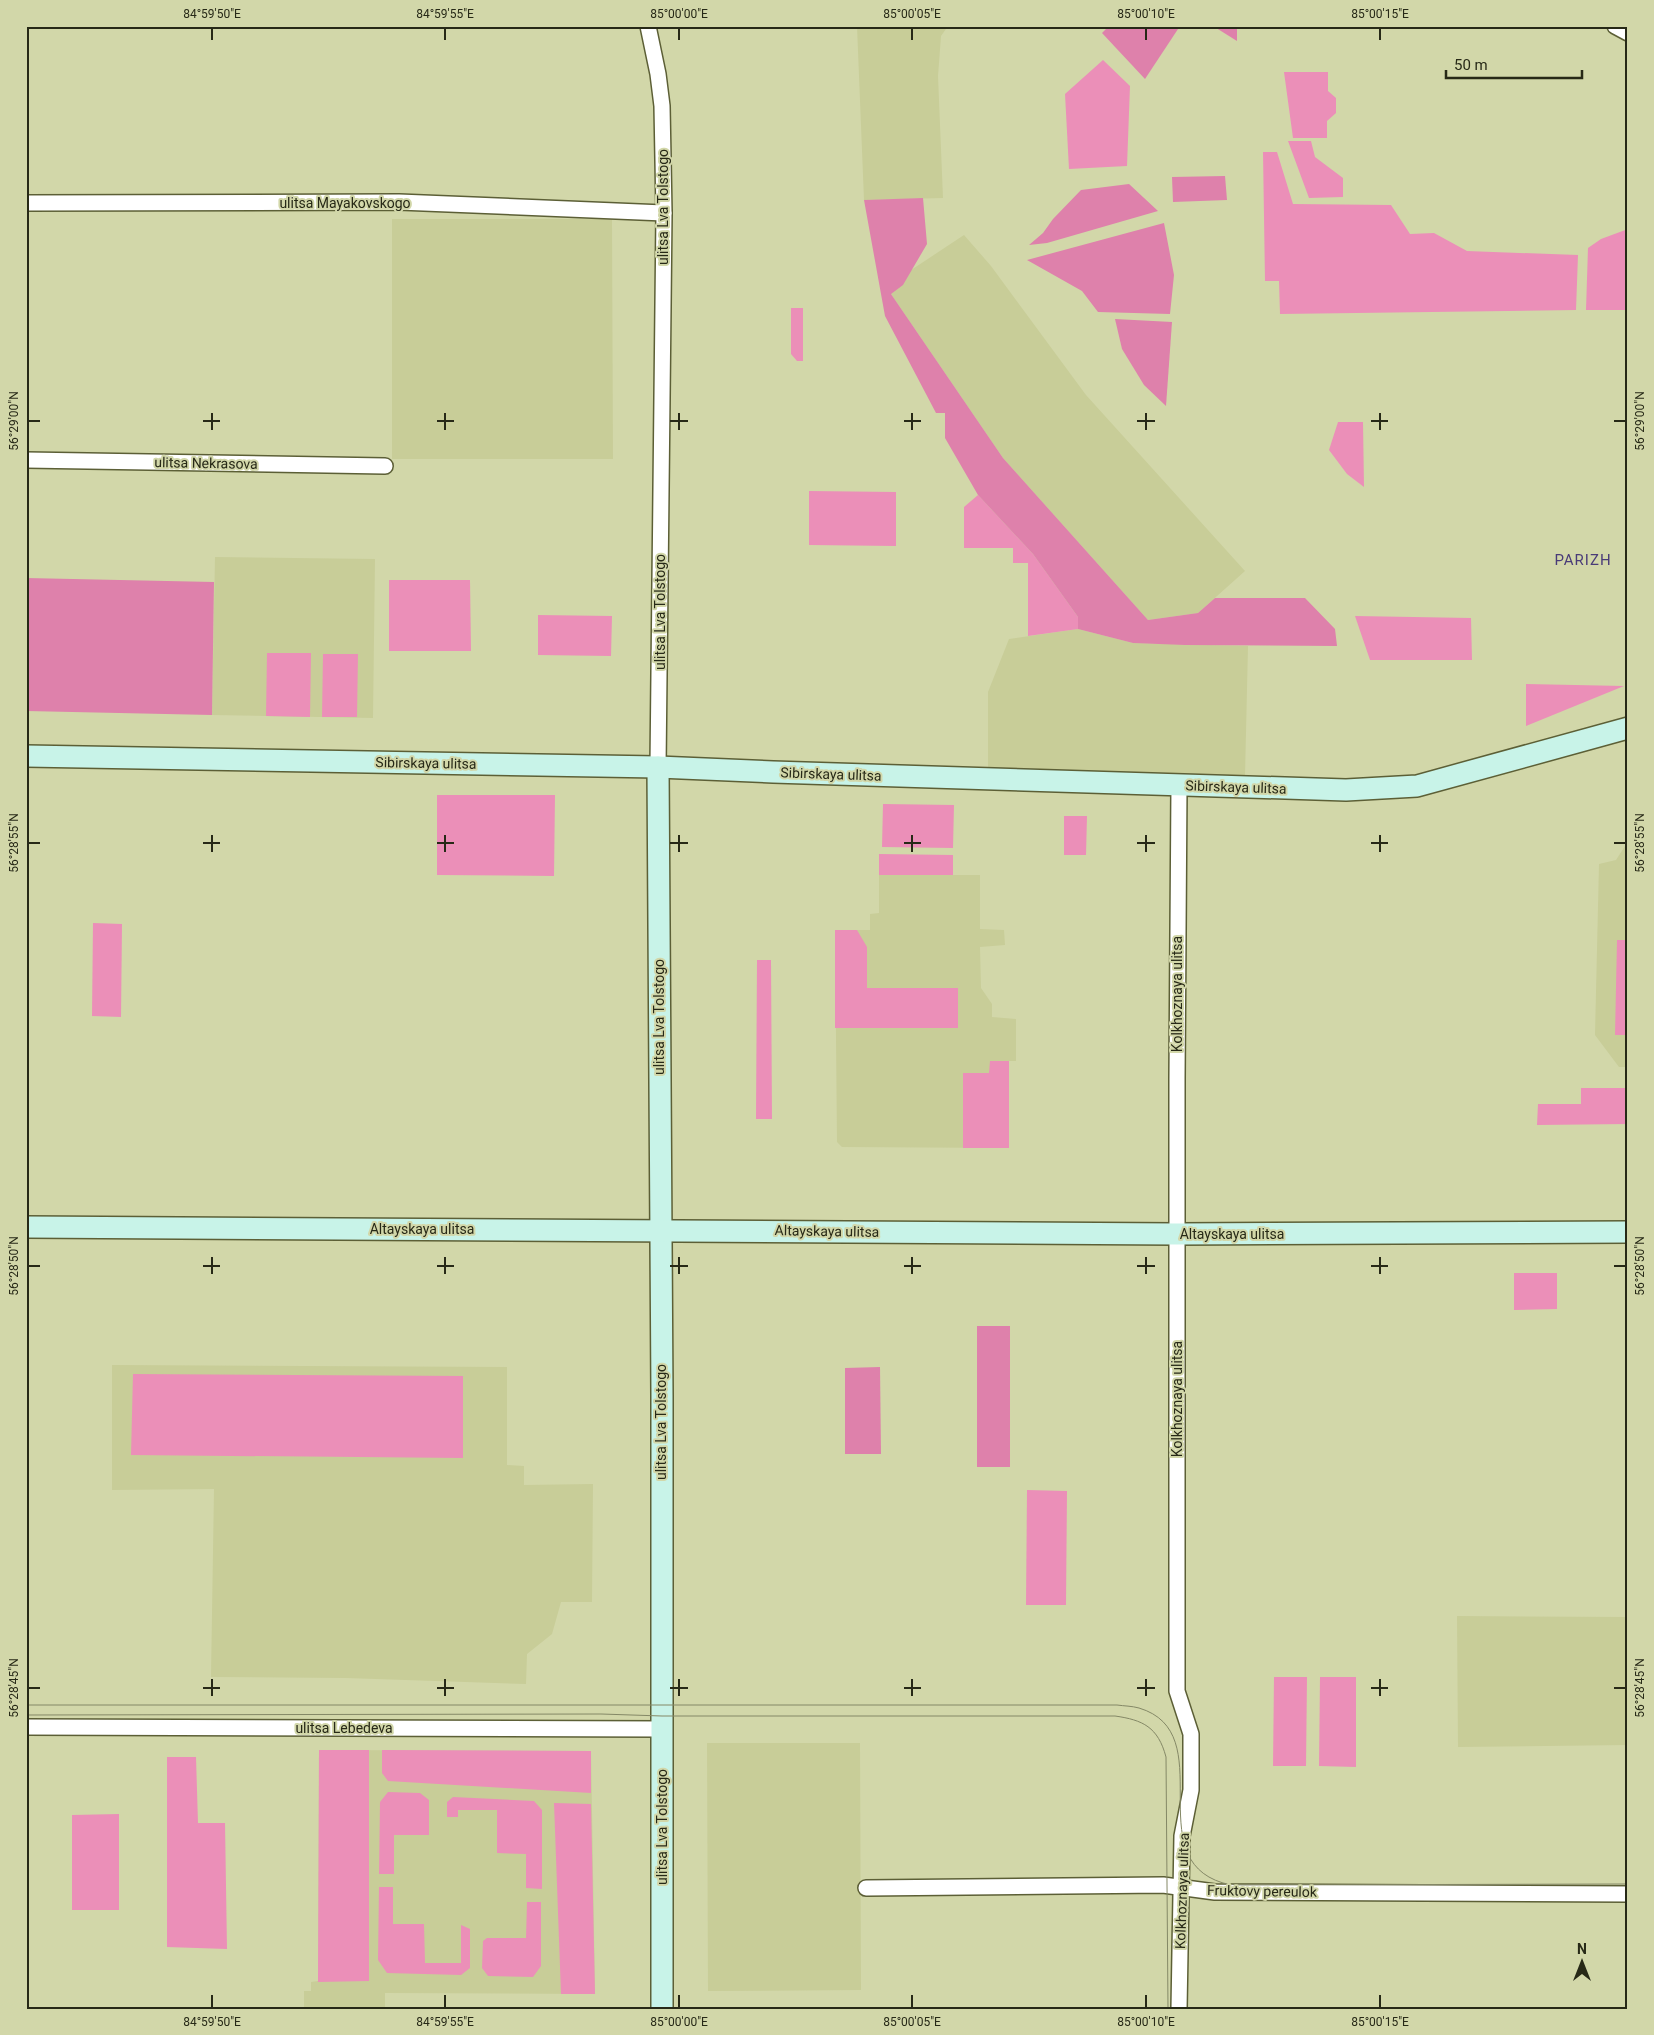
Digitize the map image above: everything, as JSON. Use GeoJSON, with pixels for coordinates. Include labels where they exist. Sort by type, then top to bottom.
{"type":"FeatureCollection","features":[{"type":"Feature","properties":{"kind":"main road","name":"Sibirskaya ulitsa"},"geometry":{"type":"LineString","coordinates":[[26,756],[658,767],[1179,786],[1346,790],[1416,786],[1628,728]]}},
{"type":"Feature","properties":{"kind":"main road","name":"ulitsa Lva Tolstogo"},"geometry":{"type":"LineString","coordinates":[[658,767],[662,2009]]}},
{"type":"Feature","properties":{"kind":"main road","name":"Altayskaya ulitsa"},"geometry":{"type":"LineString","coordinates":[[26,1227],[1177,1234],[1628,1232]]}},
{"type":"Feature","properties":{"kind":"street","name":"ulitsa Lva Tolstogo"},"geometry":{"type":"LineString","coordinates":[[648,26],[658,74],[662,106],[664,212],[658,767]]}},
{"type":"Feature","properties":{"kind":"street"},"geometry":{"type":"LineString","coordinates":[[1615,26],[1628,33]]}},
{"type":"Feature","properties":{"kind":"street","name":"ulitsa Mayakovskogo"},"geometry":{"type":"LineString","coordinates":[[26,203],[399,202],[664,212]]}},
{"type":"Feature","properties":{"kind":"street","name":"ulitsa Nekrasova"},"geometry":{"type":"LineString","coordinates":[[26,460],[385,466]]}},
{"type":"Feature","properties":{"kind":"street","name":"Kolkhoznaya ulitsa"},"geometry":{"type":"LineString","coordinates":[[1179,786],[1177,1691],[1191,1734],[1191,1790],[1182,1836],[1179,2009]]}},
{"type":"Feature","properties":{"kind":"street","name":"ulitsa Lebedeva"},"geometry":{"type":"LineString","coordinates":[[26,1728],[662,1729]]}},
{"type":"Feature","properties":{"kind":"street","name":"Fruktovy pereulok"},"geometry":{"type":"LineString","coordinates":[[866,1888],[1163,1885],[1215,1892],[1628,1894]]}},
{"type":"Feature","properties":{"kind":"shaded area"},"geometry":{"type":"Polygon","coordinates":[[[857,26],[948,26],[941,36],[938,76],[943,198],[864,200],[857,26]]]}},
{"type":"Feature","properties":{"kind":"shaded area"},"geometry":{"type":"Polygon","coordinates":[[[1109,26],[1180,26],[1145,79],[1102,33],[1109,26]]]}},
{"type":"Feature","properties":{"kind":"shaded area"},"geometry":{"type":"Polygon","coordinates":[[[1213,26],[1237,26],[1237,41],[1213,26]]]}},
{"type":"Feature","properties":{"kind":"shaded area"},"geometry":{"type":"Polygon","coordinates":[[[1103,60],[1130,86],[1127,166],[1069,169],[1065,94],[1103,60]]]}},
{"type":"Feature","properties":{"kind":"shaded area"},"geometry":{"type":"Polygon","coordinates":[[[1284,72],[1328,72],[1328,91],[1336,98],[1336,113],[1327,121],[1327,138],[1293,138],[1284,72]]]}},
{"type":"Feature","properties":{"kind":"shaded area"},"geometry":{"type":"Polygon","coordinates":[[[1288,141],[1311,141],[1315,157],[1343,178],[1343,197],[1309,198],[1288,141]]]}},
{"type":"Feature","properties":{"kind":"shaded area"},"geometry":{"type":"Polygon","coordinates":[[[1263,152],[1277,152],[1293,204],[1391,205],[1410,234],[1434,233],[1467,251],[1578,255],[1576,310],[1280,314],[1279,281],[1265,281],[1263,152]]]}},
{"type":"Feature","properties":{"kind":"shaded area"},"geometry":{"type":"Polygon","coordinates":[[[1225,176],[1227,200],[1173,202],[1172,177],[1225,176]]]}},
{"type":"Feature","properties":{"kind":"shaded area"},"geometry":{"type":"Polygon","coordinates":[[[1129,184],[1158,211],[1047,243],[1029,245],[1043,233],[1053,219],[1081,190],[1129,184]]]}},
{"type":"Feature","properties":{"kind":"shaded area"},"geometry":{"type":"Polygon","coordinates":[[[923,198],[927,244],[903,285],[891,294],[1003,458],[1148,620],[1198,613],[1215,598],[1305,598],[1335,629],[1337,646],[1133,643],[1078,629],[1078,617],[1033,554],[978,495],[945,438],[945,413],[936,413],[885,316],[864,200],[923,198]]]}},
{"type":"Feature","properties":{"kind":"shaded area"},"geometry":{"type":"Polygon","coordinates":[[[392,219],[612,219],[613,459],[392,459],[392,219]]]}},
{"type":"Feature","properties":{"kind":"shaded area"},"geometry":{"type":"Polygon","coordinates":[[[1164,223],[1174,275],[1170,314],[1098,312],[1082,291],[1027,260],[1164,223]]]}},
{"type":"Feature","properties":{"kind":"shaded area"},"geometry":{"type":"Polygon","coordinates":[[[1628,229],[1628,310],[1586,310],[1588,248],[1601,239],[1628,229]]]}},
{"type":"Feature","properties":{"kind":"shaded area"},"geometry":{"type":"Polygon","coordinates":[[[964,235],[991,266],[1086,395],[1245,571],[1198,613],[1148,620],[1003,458],[891,294],[887,286],[964,235]]]}},
{"type":"Feature","properties":{"kind":"shaded area"},"geometry":{"type":"Polygon","coordinates":[[[791,308],[803,308],[803,361],[797,361],[791,354],[791,308]]]}},
{"type":"Feature","properties":{"kind":"shaded area"},"geometry":{"type":"Polygon","coordinates":[[[1115,319],[1172,322],[1166,406],[1144,385],[1122,349],[1115,319]]]}},
{"type":"Feature","properties":{"kind":"shaded area"},"geometry":{"type":"Polygon","coordinates":[[[1338,422],[1363,422],[1364,487],[1347,474],[1329,450],[1338,422]]]}},
{"type":"Feature","properties":{"kind":"shaded area"},"geometry":{"type":"Polygon","coordinates":[[[809,491],[896,492],[896,546],[809,545],[809,491]]]}},
{"type":"Feature","properties":{"kind":"shaded area"},"geometry":{"type":"Polygon","coordinates":[[[978,495],[1033,554],[1078,617],[1078,629],[1028,636],[1028,563],[1013,563],[1013,548],[964,548],[964,507],[978,495]]]}},
{"type":"Feature","properties":{"kind":"shaded area"},"geometry":{"type":"Polygon","coordinates":[[[215,557],[375,559],[373,718],[212,715],[215,557]]]}},
{"type":"Feature","properties":{"kind":"shaded area"},"geometry":{"type":"Polygon","coordinates":[[[26,578],[214,582],[212,715],[26,711],[26,578]]]}},
{"type":"Feature","properties":{"kind":"shaded area"},"geometry":{"type":"Polygon","coordinates":[[[389,580],[470,580],[471,651],[389,651],[389,580]]]}},
{"type":"Feature","properties":{"kind":"shaded area"},"geometry":{"type":"Polygon","coordinates":[[[538,615],[612,616],[611,656],[538,655],[538,615]]]}},
{"type":"Feature","properties":{"kind":"shaded area"},"geometry":{"type":"Polygon","coordinates":[[[1355,616],[1471,618],[1472,660],[1370,660],[1355,616]]]}},
{"type":"Feature","properties":{"kind":"shaded area"},"geometry":{"type":"Polygon","coordinates":[[[1078,629],[1133,643],[1248,646],[1245,776],[988,769],[988,692],[1009,639],[1078,629]]]}},
{"type":"Feature","properties":{"kind":"shaded area"},"geometry":{"type":"Polygon","coordinates":[[[267,653],[311,653],[310,717],[266,716],[267,653]]]}},
{"type":"Feature","properties":{"kind":"shaded area"},"geometry":{"type":"Polygon","coordinates":[[[323,654],[358,654],[357,717],[322,717],[323,654]]]}},
{"type":"Feature","properties":{"kind":"shaded area"},"geometry":{"type":"Polygon","coordinates":[[[1526,684],[1624,686],[1526,726],[1526,684]]]}},
{"type":"Feature","properties":{"kind":"shaded area"},"geometry":{"type":"Polygon","coordinates":[[[437,795],[555,795],[554,876],[437,875],[437,795]]]}},
{"type":"Feature","properties":{"kind":"shaded area"},"geometry":{"type":"Polygon","coordinates":[[[883,804],[954,805],[953,848],[882,847],[883,804]]]}},
{"type":"Feature","properties":{"kind":"shaded area"},"geometry":{"type":"Polygon","coordinates":[[[1064,816],[1087,816],[1086,855],[1064,855],[1064,816]]]}},
{"type":"Feature","properties":{"kind":"shaded area"},"geometry":{"type":"Polygon","coordinates":[[[1627,843],[1628,1067],[1619,1067],[1595,1035],[1599,864],[1616,860],[1627,843]]]}},
{"type":"Feature","properties":{"kind":"shaded area"},"geometry":{"type":"Polygon","coordinates":[[[879,854],[953,855],[953,875],[879,875],[879,854]]]}},
{"type":"Feature","properties":{"kind":"shaded area"},"geometry":{"type":"Polygon","coordinates":[[[879,875],[980,875],[980,929],[1004,930],[1005,945],[980,947],[981,988],[992,1004],[992,1017],[1016,1019],[1016,1061],[1009,1061],[1009,1148],[842,1147],[837,1142],[835,930],[870,930],[870,914],[879,913],[879,875]]]}},
{"type":"Feature","properties":{"kind":"shaded area"},"geometry":{"type":"Polygon","coordinates":[[[93,923],[122,924],[121,1017],[92,1016],[93,923]]]}},
{"type":"Feature","properties":{"kind":"shaded area"},"geometry":{"type":"Polygon","coordinates":[[[835,930],[857,930],[867,947],[867,988],[958,988],[958,1028],[835,1028],[835,930]]]}},
{"type":"Feature","properties":{"kind":"shaded area"},"geometry":{"type":"Polygon","coordinates":[[[1617,940],[1628,940],[1628,1035],[1615,1035],[1617,940]]]}},
{"type":"Feature","properties":{"kind":"shaded area"},"geometry":{"type":"Polygon","coordinates":[[[757,960],[771,960],[772,1119],[756,1119],[757,960]]]}},
{"type":"Feature","properties":{"kind":"shaded area"},"geometry":{"type":"Polygon","coordinates":[[[990,1061],[1009,1061],[1009,1148],[963,1148],[963,1073],[989,1073],[990,1061]]]}},
{"type":"Feature","properties":{"kind":"shaded area"},"geometry":{"type":"Polygon","coordinates":[[[1581,1088],[1628,1088],[1628,1124],[1537,1125],[1538,1104],[1581,1104],[1581,1088]]]}},
{"type":"Feature","properties":{"kind":"shaded area"},"geometry":{"type":"Polygon","coordinates":[[[1514,1273],[1557,1273],[1557,1309],[1514,1310],[1514,1273]]]}},
{"type":"Feature","properties":{"kind":"shaded area"},"geometry":{"type":"Polygon","coordinates":[[[977,1326],[1010,1326],[1010,1467],[977,1467],[977,1326]]]}},
{"type":"Feature","properties":{"kind":"shaded area"},"geometry":{"type":"Polygon","coordinates":[[[112,1365],[507,1367],[507,1465],[524,1466],[524,1485],[593,1484],[592,1602],[561,1602],[552,1634],[527,1654],[526,1684],[346,1678],[211,1677],[214,1489],[112,1490],[112,1365]]]}},
{"type":"Feature","properties":{"kind":"shaded area"},"geometry":{"type":"Polygon","coordinates":[[[880,1367],[881,1454],[845,1454],[845,1368],[880,1367]]]}},
{"type":"Feature","properties":{"kind":"shaded area"},"geometry":{"type":"Polygon","coordinates":[[[133,1374],[463,1376],[463,1458],[131,1455],[133,1374]]]}},
{"type":"Feature","properties":{"kind":"shaded area"},"geometry":{"type":"Polygon","coordinates":[[[1027,1490],[1067,1491],[1066,1605],[1026,1605],[1027,1490]]]}},
{"type":"Feature","properties":{"kind":"shaded area"},"geometry":{"type":"Polygon","coordinates":[[[1457,1616],[1628,1617],[1628,1745],[1458,1747],[1457,1616]]]}},
{"type":"Feature","properties":{"kind":"shaded area"},"geometry":{"type":"Polygon","coordinates":[[[1274,1677],[1307,1677],[1306,1766],[1273,1766],[1274,1677]]]}},
{"type":"Feature","properties":{"kind":"shaded area"},"geometry":{"type":"Polygon","coordinates":[[[1320,1677],[1356,1677],[1356,1767],[1319,1766],[1320,1677]]]}},
{"type":"Feature","properties":{"kind":"shaded area"},"geometry":{"type":"Polygon","coordinates":[[[707,1743],[860,1743],[861,1990],[708,1991],[707,1743]]]}},
{"type":"Feature","properties":{"kind":"shaded area"},"geometry":{"type":"Polygon","coordinates":[[[319,1750],[591,1751],[595,1994],[385,1993],[385,2009],[304,2009],[304,1991],[311,1991],[311,1982],[318,1981],[319,1750]]]}},
{"type":"Feature","properties":{"kind":"shaded area"},"geometry":{"type":"Polygon","coordinates":[[[319,1750],[369,1750],[369,1981],[318,1982],[319,1750]]]}},
{"type":"Feature","properties":{"kind":"shaded area"},"geometry":{"type":"Polygon","coordinates":[[[382,1750],[591,1751],[591,1793],[388,1781],[382,1773],[382,1750]]]}},
{"type":"Feature","properties":{"kind":"shaded area"},"geometry":{"type":"Polygon","coordinates":[[[167,1757],[196,1757],[198,1823],[225,1823],[227,1949],[167,1947],[167,1757]]]}},
{"type":"Feature","properties":{"kind":"shaded area"},"geometry":{"type":"Polygon","coordinates":[[[388,1792],[420,1793],[429,1800],[429,1835],[394,1835],[394,1874],[379,1874],[380,1802],[388,1792]]]}},
{"type":"Feature","properties":{"kind":"shaded area"},"geometry":{"type":"Polygon","coordinates":[[[453,1797],[534,1801],[542,1810],[542,1889],[526,1888],[526,1854],[497,1853],[497,1810],[458,1810],[458,1817],[447,1817],[447,1802],[453,1797]]]}},
{"type":"Feature","properties":{"kind":"shaded area"},"geometry":{"type":"Polygon","coordinates":[[[554,1803],[591,1804],[595,1994],[561,1994],[554,1803]]]}},
{"type":"Feature","properties":{"kind":"shaded area"},"geometry":{"type":"Polygon","coordinates":[[[119,1814],[119,1910],[72,1910],[72,1815],[119,1814]]]}},
{"type":"Feature","properties":{"kind":"shaded area"},"geometry":{"type":"Polygon","coordinates":[[[379,1887],[393,1887],[393,1924],[424,1924],[425,1963],[461,1963],[461,1925],[470,1929],[470,1968],[461,1975],[387,1973],[378,1960],[379,1887]]]}},
{"type":"Feature","properties":{"kind":"shaded area"},"geometry":{"type":"Polygon","coordinates":[[[527,1902],[541,1902],[541,1966],[533,1977],[488,1976],[482,1968],[483,1941],[487,1938],[526,1938],[527,1902]]]}},
{"type":"Feature","properties":{"kind":"tram line"},"geometry":{"type":"LineString","coordinates":[[26,1705],[1131,1706],[1139,1708],[1163,1722],[1175,1742],[1180,1768],[1181,1823],[1186,1848],[1198,1869],[1223,1883],[1232,1885],[1628,1884]]}},
{"type":"Feature","properties":{"kind":"tram line"},"geometry":{"type":"LineString","coordinates":[[26,1715],[601,1714],[662,1716],[1115,1716],[1134,1720],[1154,1732],[1159,1738],[1166,1757],[1168,2009]]}},
{"type":"Feature","properties":{"kind":"district","name":"PARIZH"},"geometry":{"type":"Point","coordinates":[1583,560]}}]}
